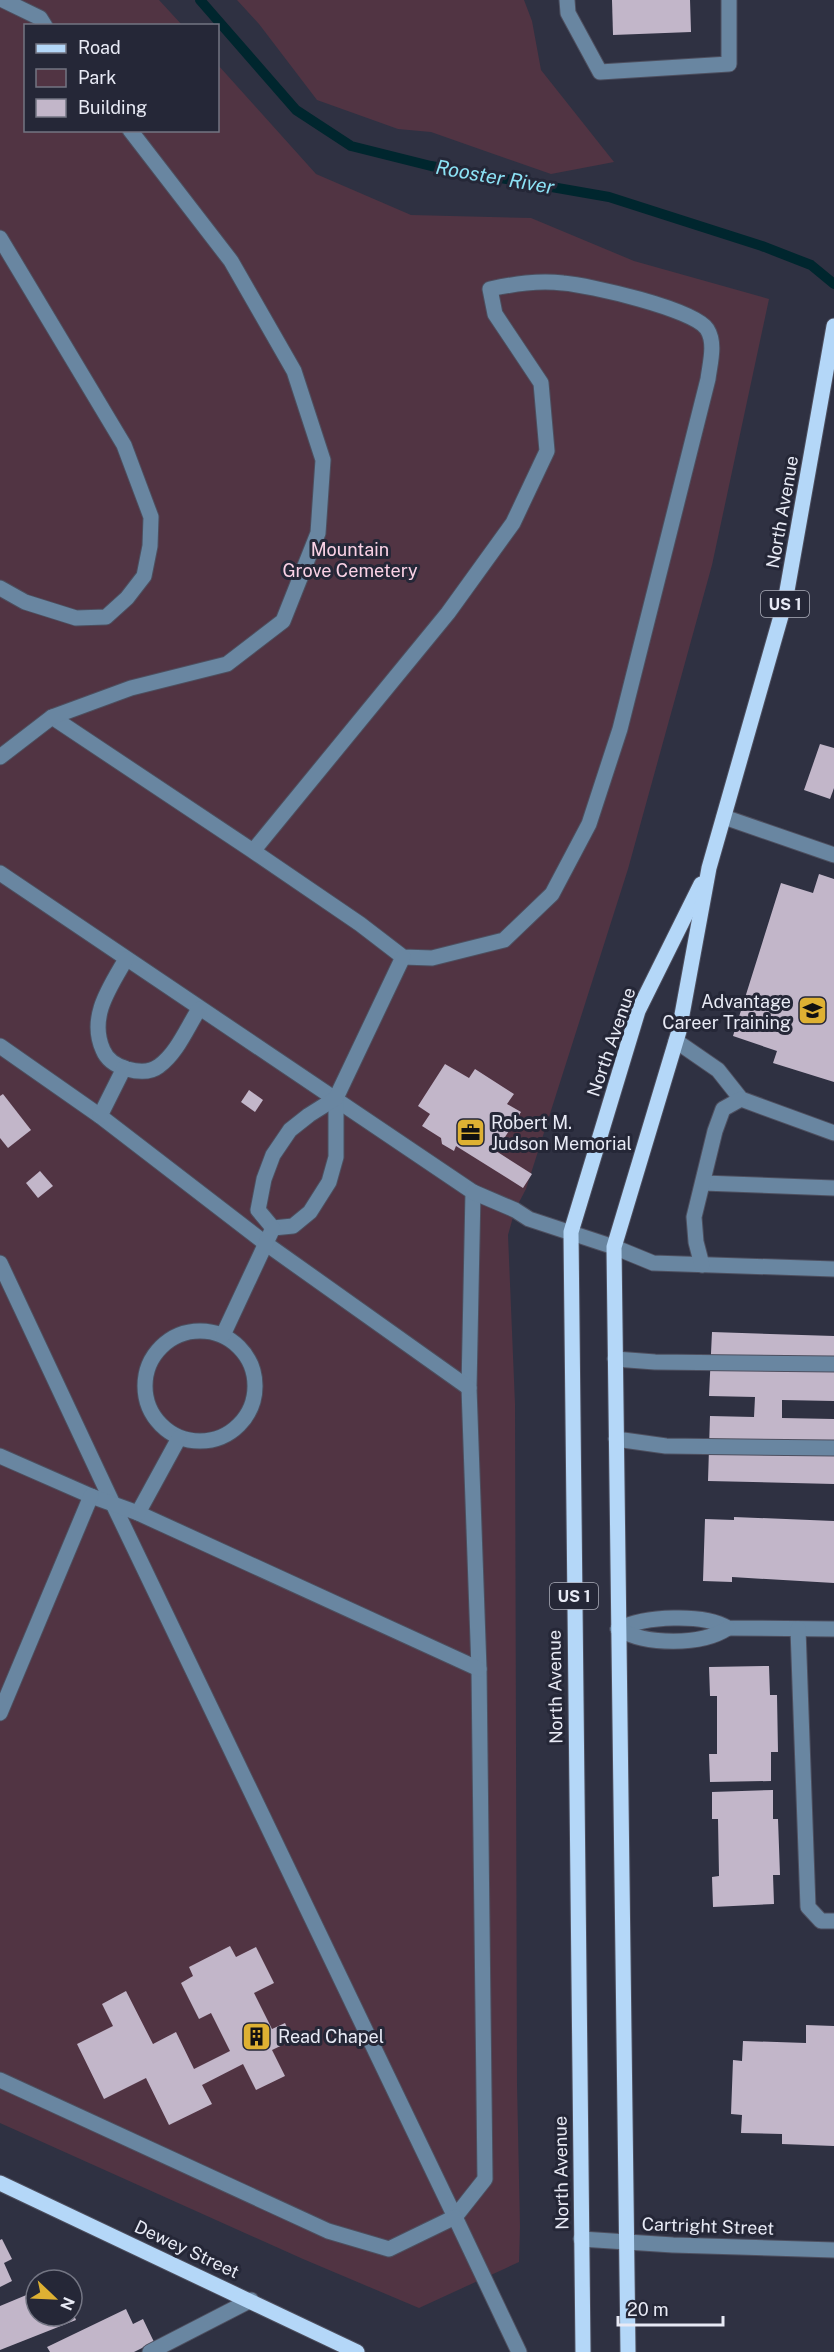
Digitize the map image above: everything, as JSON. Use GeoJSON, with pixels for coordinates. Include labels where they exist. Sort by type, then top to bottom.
{"type":"FeatureCollection","features":[{"type":"Feature","properties":{"kind":"main road","name":"North Avenue"},"geometry":{"type":"LineString","coordinates":[[628,2352],[614,1247],[676,1041],[709,868],[785,602],[834,330]]}},
{"type":"Feature","properties":{"kind":"main road","name":"North Avenue"},"geometry":{"type":"LineString","coordinates":[[583,2352],[571,1232],[638,1011],[709,868]]}},
{"type":"Feature","properties":{"kind":"main road","name":"Dewey Street"},"geometry":{"type":"LineString","coordinates":[[0,2183],[357,2352]]}},
{"type":"Feature","properties":{"kind":"street"},"geometry":{"type":"LineString","coordinates":[[3,0],[43,22]]}},
{"type":"Feature","properties":{"kind":"street"},"geometry":{"type":"LineString","coordinates":[[24,0],[43,22]]}},
{"type":"Feature","properties":{"kind":"street"},"geometry":{"type":"LineString","coordinates":[[567,0],[568,13],[600,72],[729,64],[729,0]]}},
{"type":"Feature","properties":{"kind":"street"},"geometry":{"type":"LineString","coordinates":[[0,757],[52,717],[131,688],[227,664],[283,621],[318,533],[323,460],[294,371],[231,261],[132,132]]}},
{"type":"Feature","properties":{"kind":"street"},"geometry":{"type":"LineString","coordinates":[[0,238],[124,445],[151,517],[150,546],[144,576],[106,617],[76,618],[25,602],[0,588]]}},
{"type":"Feature","properties":{"kind":"street"},"geometry":{"type":"LineString","coordinates":[[52,717],[360,924],[403,957],[432,958],[504,940],[552,894],[589,824],[620,729],[708,379],[712,346],[707,328],[693,317],[668,306],[564,283],[522,282],[490,289],[495,314],[541,383],[547,451],[513,523],[448,613],[253,851]]}},
{"type":"Feature","properties":{"kind":"street"},"geometry":{"type":"LineString","coordinates":[[724,817],[834,855]]}},
{"type":"Feature","properties":{"kind":"street"},"geometry":{"type":"LineString","coordinates":[[0,873],[473,1192],[515,1210],[529,1219],[614,1247],[653,1263],[834,1269]]}},
{"type":"Feature","properties":{"kind":"street"},"geometry":{"type":"LineString","coordinates":[[273,1228],[292,1226],[310,1212],[329,1182],[336,1157],[336,1098],[403,957]]}},
{"type":"Feature","properties":{"kind":"street"},"geometry":{"type":"LineString","coordinates":[[126,959],[105,996],[98,1017],[98,1040],[106,1058],[124,1068],[140,1072],[157,1068],[168,1058],[199,1009]]}},
{"type":"Feature","properties":{"kind":"street"},"geometry":{"type":"LineString","coordinates":[[676,1041],[718,1070],[741,1099],[834,1133]]}},
{"type":"Feature","properties":{"kind":"street"},"geometry":{"type":"LineString","coordinates":[[0,1046],[100,1116],[265,1243],[470,1388]]}},
{"type":"Feature","properties":{"kind":"street"},"geometry":{"type":"LineString","coordinates":[[100,1116],[124,1068]]}},
{"type":"Feature","properties":{"kind":"street"},"geometry":{"type":"LineString","coordinates":[[273,1228],[258,1210],[264,1179],[273,1155],[290,1130],[336,1098]]}},
{"type":"Feature","properties":{"kind":"street"},"geometry":{"type":"LineString","coordinates":[[702,1265],[696,1242],[694,1217],[715,1131],[723,1109],[741,1099]]}},
{"type":"Feature","properties":{"kind":"street"},"geometry":{"type":"LineString","coordinates":[[703,1183],[834,1188]]}},
{"type":"Feature","properties":{"kind":"street"},"geometry":{"type":"LineString","coordinates":[[0,2080],[328,2231],[389,2249],[455,2217],[485,2179],[478,1669],[470,1388],[473,1192]]}},
{"type":"Feature","properties":{"kind":"street"},"geometry":{"type":"LineString","coordinates":[[223,1335],[273,1228]]}},
{"type":"Feature","properties":{"kind":"street"},"geometry":{"type":"LineString","coordinates":[[0,1263],[519,2352]]}},
{"type":"Feature","properties":{"kind":"street"},"geometry":{"type":"LineString","coordinates":[[206,1330],[223,1335],[237,1344],[249,1358],[255,1373],[256,1391],[251,1407],[243,1422],[229,1434],[213,1440],[196,1442],[179,1438],[164,1429],[153,1415],[146,1399],[144,1381],[148,1364],[158,1349],[172,1338],[188,1331],[206,1330]]}},
{"type":"Feature","properties":{"kind":"street"},"geometry":{"type":"LineString","coordinates":[[615,1359],[655,1362],[834,1364]]}},
{"type":"Feature","properties":{"kind":"street"},"geometry":{"type":"LineString","coordinates":[[138,1513],[179,1438]]}},
{"type":"Feature","properties":{"kind":"street"},"geometry":{"type":"LineString","coordinates":[[616,1439],[666,1446],[834,1448]]}},
{"type":"Feature","properties":{"kind":"street"},"geometry":{"type":"LineString","coordinates":[[0,1456],[90,1496],[138,1513],[478,1669]]}},
{"type":"Feature","properties":{"kind":"street"},"geometry":{"type":"LineString","coordinates":[[0,1713],[90,1496]]}},
{"type":"Feature","properties":{"kind":"street"},"geometry":{"type":"LineString","coordinates":[[618,1629],[645,1619],[698,1619],[718,1622],[728,1628],[834,1629]]}},
{"type":"Feature","properties":{"kind":"street"},"geometry":{"type":"LineString","coordinates":[[618,1629],[644,1639],[699,1640],[719,1635],[728,1628]]}},
{"type":"Feature","properties":{"kind":"street"},"geometry":{"type":"LineString","coordinates":[[798,1629],[808,1907],[821,1920],[834,1921]]}},
{"type":"Feature","properties":{"kind":"street","name":"Cartright Street"},"geometry":{"type":"LineString","coordinates":[[581,2239],[834,2250]]}},
{"type":"Feature","properties":{"kind":"street"},"geometry":{"type":"LineString","coordinates":[[150,2352],[250,2300]]}},
{"type":"Feature","properties":{"kind":"green space","name":"Mountain Grove Cemetery"},"geometry":{"type":"Polygon","coordinates":[[[0,0],[159,0],[181,24],[24,24],[24,132],[219,132],[219,66],[316,174],[411,215],[531,218],[634,261],[769,299],[712,565],[628,869],[526,1189],[515,1210],[508,1235],[515,1404],[519,2262],[419,2308],[303,2259],[0,2123],[0,0]]]}},
{"type":"Feature","properties":{"kind":"green space"},"geometry":{"type":"Polygon","coordinates":[[[237,0],[524,0],[532,21],[541,70],[614,162],[551,174],[431,132],[398,129],[317,100],[259,24],[237,0]]]}},
{"type":"Feature","properties":{"kind":"building"},"geometry":{"type":"Polygon","coordinates":[[[612,0],[690,0],[691,32],[613,35],[612,0]]]}},
{"type":"Feature","properties":{"kind":"building"},"geometry":{"type":"Polygon","coordinates":[[[820,744],[834,748],[834,788],[830,799],[804,790],[820,744]]]}},
{"type":"Feature","properties":{"kind":"building"},"geometry":{"type":"Polygon","coordinates":[[[819,874],[834,879],[834,1082],[773,1063],[777,1051],[733,1036],[781,883],[813,893],[819,874]]]}},
{"type":"Feature","properties":{"kind":"building","name":"Robert M. Judson Memorial"},"geometry":{"type":"Polygon","coordinates":[[[445,1064],[469,1078],[475,1069],[514,1094],[507,1104],[521,1112],[496,1151],[532,1174],[523,1188],[456,1146],[454,1151],[442,1144],[441,1138],[422,1126],[430,1114],[418,1106],[445,1064]]]}},
{"type":"Feature","properties":{"kind":"building"},"geometry":{"type":"Polygon","coordinates":[[[249,1090],[263,1100],[255,1112],[241,1102],[249,1090]]]}},
{"type":"Feature","properties":{"kind":"building"},"geometry":{"type":"Polygon","coordinates":[[[3,1094],[31,1130],[8,1148],[0,1138],[0,1096],[3,1094]]]}},
{"type":"Feature","properties":{"kind":"building"},"geometry":{"type":"Polygon","coordinates":[[[40,1171],[53,1186],[38,1198],[26,1183],[40,1171]]]}},
{"type":"Feature","properties":{"kind":"building"},"geometry":{"type":"Polygon","coordinates":[[[712,1332],[834,1336],[834,1401],[782,1400],[782,1418],[834,1419],[834,1484],[708,1481],[710,1416],[754,1417],[755,1397],[709,1396],[712,1332]]]}},
{"type":"Feature","properties":{"kind":"building"},"geometry":{"type":"Polygon","coordinates":[[[734,1517],[834,1521],[834,1583],[732,1577],[732,1582],[703,1581],[705,1519],[734,1520],[734,1517]]]}},
{"type":"Feature","properties":{"kind":"building"},"geometry":{"type":"Polygon","coordinates":[[[769,1666],[770,1695],[777,1695],[778,1752],[771,1752],[771,1781],[710,1782],[709,1754],[717,1754],[717,1696],[710,1696],[709,1667],[769,1666]]]}},
{"type":"Feature","properties":{"kind":"building"},"geometry":{"type":"Polygon","coordinates":[[[773,1790],[773,1819],[778,1819],[780,1875],[773,1875],[774,1904],[713,1907],[712,1877],[719,1876],[718,1819],[712,1819],[712,1792],[773,1790]]]}},
{"type":"Feature","properties":{"kind":"building","name":"Read Chapel"},"geometry":{"type":"Polygon","coordinates":[[[230,1946],[236,1957],[256,1947],[274,1983],[254,1993],[272,2029],[285,2023],[293,2040],[272,2050],[285,2076],[256,2090],[243,2064],[202,2085],[212,2104],[169,2125],[146,2078],[104,2099],[77,2044],[113,2026],[102,2004],[126,1991],[153,2044],[176,2032],[194,2069],[230,2051],[211,2013],[199,2019],[181,1983],[193,1976],[189,1967],[230,1946]]]}},
{"type":"Feature","properties":{"kind":"building"},"geometry":{"type":"Polygon","coordinates":[[[806,2025],[834,2026],[834,2146],[782,2144],[782,2134],[741,2133],[742,2115],[731,2114],[733,2060],[742,2061],[743,2041],[806,2043],[806,2025]]]}},
{"type":"Feature","properties":{"kind":"building"},"geometry":{"type":"Polygon","coordinates":[[[2,2239],[12,2259],[4,2263],[12,2281],[0,2287],[0,2240],[2,2239]]]}},
{"type":"Feature","properties":{"kind":"building"},"geometry":{"type":"Polygon","coordinates":[[[24,2296],[24,2328],[56,2328],[0,2350],[0,2306],[24,2296]]]}},
{"type":"Feature","properties":{"kind":"building"},"geometry":{"type":"Polygon","coordinates":[[[126,2309],[133,2324],[143,2319],[154,2342],[134,2352],[50,2352],[47,2347],[126,2309]]]}},
{"type":"Feature","properties":{"kind":"waterway","name":"Rooster River"},"geometry":{"type":"LineString","coordinates":[[200,0],[296,110],[351,146],[431,166],[609,197],[762,246],[811,265],[834,284]]}},
{"type":"Feature","properties":{"kind":"place","name":"Advantage Career Training"},"geometry":{"type":"Point","coordinates":[812,1011]}},
{"type":"Feature","properties":{"kind":"place","name":"Robert M. Judson Memorial"},"geometry":{"type":"Point","coordinates":[470,1132]}},
{"type":"Feature","properties":{"kind":"place","name":"Read Chapel"},"geometry":{"type":"Point","coordinates":[257,2036]}}]}
